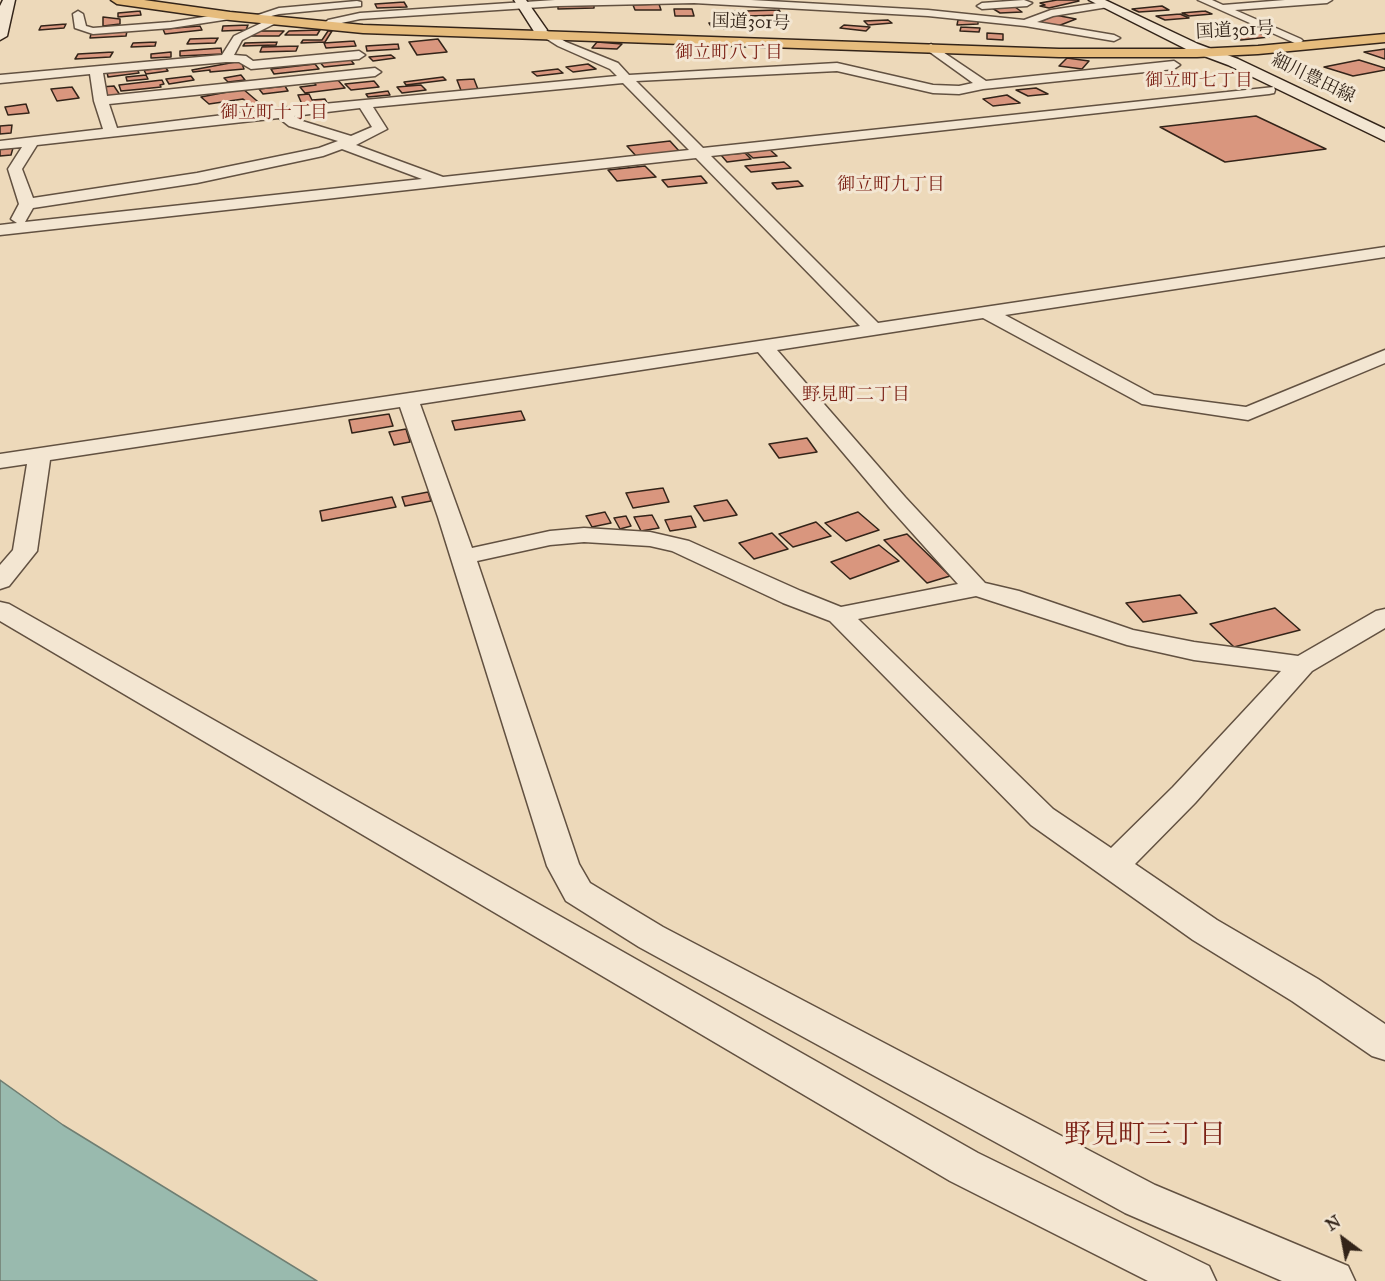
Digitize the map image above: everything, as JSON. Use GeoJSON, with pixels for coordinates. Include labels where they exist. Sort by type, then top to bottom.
{"type":"FeatureCollection","features":[{"type":"Feature","properties":{"kind":"highway","name":"国道301号"},"geometry":{"type":"LineString","coordinates":[[117,0],[230,16],[544,33]]}},
{"type":"Feature","properties":{"kind":"highway","name":"国道301号"},"geometry":{"type":"LineString","coordinates":[[150,0],[266,18],[363,29],[922,38],[1059,53],[1199,51],[1385,38]]}},
{"type":"Feature","properties":{"kind":"highway","name":"国道301号"},"geometry":{"type":"LineString","coordinates":[[1199,51],[1385,32]]}},
{"type":"Feature","properties":{"kind":"main road"},"geometry":{"type":"LineString","coordinates":[[0,36],[9,0]]}},
{"type":"Feature","properties":{"kind":"main road"},"geometry":{"type":"LineString","coordinates":[[522,2],[544,33]]}},
{"type":"Feature","properties":{"kind":"main road"},"geometry":{"type":"LineString","coordinates":[[1100,2],[1199,51]]}},
{"type":"Feature","properties":{"kind":"main road","name":"細川豊田線"},"geometry":{"type":"LineString","coordinates":[[1199,51],[1385,150]]}},
{"type":"Feature","properties":{"kind":"main road","name":"細川豊田線"},"geometry":{"type":"LineString","coordinates":[[1199,51],[1233,62],[1385,136]]}},
{"type":"Feature","properties":{"kind":"street"},"geometry":{"type":"LineString","coordinates":[[493,0],[522,2]]}},
{"type":"Feature","properties":{"kind":"street"},"geometry":{"type":"LineString","coordinates":[[332,22],[360,16],[522,2],[673,0],[771,2],[893,11],[927,11],[1027,3]]}},
{"type":"Feature","properties":{"kind":"street"},"geometry":{"type":"LineString","coordinates":[[919,0],[927,11],[1114,38]]}},
{"type":"Feature","properties":{"kind":"street"},"geometry":{"type":"LineString","coordinates":[[1203,0],[1297,41]]}},
{"type":"Feature","properties":{"kind":"street"},"geometry":{"type":"LineString","coordinates":[[1222,8],[1327,0]]}},
{"type":"Feature","properties":{"kind":"street"},"geometry":{"type":"LineString","coordinates":[[226,58],[238,38],[279,11],[351,2],[371,2]]}},
{"type":"Feature","properties":{"kind":"street"},"geometry":{"type":"LineString","coordinates":[[1025,24],[1051,13],[1100,2]]}},
{"type":"Feature","properties":{"kind":"street"},"geometry":{"type":"LineString","coordinates":[[893,11],[922,38],[983,85]]}},
{"type":"Feature","properties":{"kind":"street"},"geometry":{"type":"LineString","coordinates":[[78,14],[81,28],[93,31],[171,25],[230,16]]}},
{"type":"Feature","properties":{"kind":"street"},"geometry":{"type":"LineString","coordinates":[[359,55],[363,29]]}},
{"type":"Feature","properties":{"kind":"street"},"geometry":{"type":"LineString","coordinates":[[544,33],[614,66],[874,330]]}},
{"type":"Feature","properties":{"kind":"street"},"geometry":{"type":"LineString","coordinates":[[251,65],[359,55]]}},
{"type":"Feature","properties":{"kind":"street"},"geometry":{"type":"LineString","coordinates":[[359,55],[400,100]]}},
{"type":"Feature","properties":{"kind":"street"},"geometry":{"type":"LineString","coordinates":[[0,79],[226,58],[243,59],[251,65],[257,80],[262,83]]}},
{"type":"Feature","properties":{"kind":"street"},"geometry":{"type":"LineString","coordinates":[[0,145],[400,100],[627,79],[837,67],[933,88],[959,90],[983,85],[1174,64]]}},
{"type":"Feature","properties":{"kind":"street"},"geometry":{"type":"LineString","coordinates":[[96,70],[101,101],[112,134]]}},
{"type":"Feature","properties":{"kind":"street"},"geometry":{"type":"LineString","coordinates":[[101,101],[262,83],[381,79]]}},
{"type":"Feature","properties":{"kind":"street"},"geometry":{"type":"LineString","coordinates":[[241,86],[294,123],[444,181]]}},
{"type":"Feature","properties":{"kind":"street"},"geometry":{"type":"LineString","coordinates":[[7,229],[1269,90]]}},
{"type":"Feature","properties":{"kind":"street"},"geometry":{"type":"LineString","coordinates":[[7,229],[27,204],[197,178],[323,152],[349,143],[380,129],[378,122],[364,104]]}},
{"type":"Feature","properties":{"kind":"street"},"geometry":{"type":"LineString","coordinates":[[27,204],[15,169],[32,142]]}},
{"type":"Feature","properties":{"kind":"street"},"geometry":{"type":"LineString","coordinates":[[0,461],[1385,252]]}},
{"type":"Feature","properties":{"kind":"street"},"geometry":{"type":"LineString","coordinates":[[985,312],[1149,400],[1248,414],[1385,356]]}},
{"type":"Feature","properties":{"kind":"street"},"geometry":{"type":"LineString","coordinates":[[764,347],[897,502],[976,588]]}},
{"type":"Feature","properties":{"kind":"street"},"geometry":{"type":"LineString","coordinates":[[408,400],[463,557],[563,866],[578,892],[651,937],[1140,1199],[1333,1281]]}},
{"type":"Feature","properties":{"kind":"street"},"geometry":{"type":"LineString","coordinates":[[0,581],[25,551],[40,455]]}},
{"type":"Feature","properties":{"kind":"street"},"geometry":{"type":"LineString","coordinates":[[463,557],[550,538],[573,536],[650,539],[680,546],[792,597],[839,615],[1042,817],[1205,930],[1305,990],[1385,1044]]}},
{"type":"Feature","properties":{"kind":"street"},"geometry":{"type":"LineString","coordinates":[[839,615],[976,588],[1010,597],[1127,637],[1194,651],[1302,665]]}},
{"type":"Feature","properties":{"kind":"street"},"geometry":{"type":"LineString","coordinates":[[0,610],[964,1167],[1194,1281]]}},
{"type":"Feature","properties":{"kind":"street"},"geometry":{"type":"LineString","coordinates":[[1113,866],[1184,795],[1302,665],[1385,617]]}},
{"type":"Feature","properties":{"kind":"water"},"geometry":{"type":"Polygon","coordinates":[[[0,1080],[63,1125],[317,1281],[0,1281],[0,1080]]]}},
{"type":"Feature","properties":{"kind":"building"},"geometry":{"type":"Polygon","coordinates":[[[1057,0],[1079,1],[1049,8],[1040,6],[1045,5],[1040,3],[1057,0]]]}},
{"type":"Feature","properties":{"kind":"building"},"geometry":{"type":"Polygon","coordinates":[[[404,2],[407,7],[377,8],[375,4],[404,2]]]}},
{"type":"Feature","properties":{"kind":"building"},"geometry":{"type":"Polygon","coordinates":[[[659,4],[661,10],[635,10],[633,5],[659,4]]]}},
{"type":"Feature","properties":{"kind":"building"},"geometry":{"type":"Polygon","coordinates":[[[594,5],[594,8],[558,9],[558,6],[594,5]]]}},
{"type":"Feature","properties":{"kind":"building"},"geometry":{"type":"Polygon","coordinates":[[[1162,6],[1169,10],[1139,12],[1132,9],[1162,6]]]}},
{"type":"Feature","properties":{"kind":"building"},"geometry":{"type":"Polygon","coordinates":[[[1015,7],[1022,12],[1000,13],[992,8],[1015,7]]]}},
{"type":"Feature","properties":{"kind":"building"},"geometry":{"type":"Polygon","coordinates":[[[674,9],[692,9],[694,16],[675,16],[674,9]]]}},
{"type":"Feature","properties":{"kind":"building"},"geometry":{"type":"Polygon","coordinates":[[[779,10],[782,15],[714,17],[712,12],[779,10]]]}},
{"type":"Feature","properties":{"kind":"building"},"geometry":{"type":"Polygon","coordinates":[[[140,11],[141,15],[118,17],[118,13],[140,11]]]}},
{"type":"Feature","properties":{"kind":"building"},"geometry":{"type":"Polygon","coordinates":[[[1205,11],[1212,14],[1189,16],[1182,13],[1205,11]]]}},
{"type":"Feature","properties":{"kind":"building"},"geometry":{"type":"Polygon","coordinates":[[[1180,14],[1189,18],[1165,20],[1156,16],[1180,14]]]}},
{"type":"Feature","properties":{"kind":"building"},"geometry":{"type":"Polygon","coordinates":[[[1055,15],[1076,19],[1058,26],[1037,23],[1055,15]]]}},
{"type":"Feature","properties":{"kind":"building"},"geometry":{"type":"Polygon","coordinates":[[[103,17],[120,19],[120,24],[103,26],[103,17]]]}},
{"type":"Feature","properties":{"kind":"building"},"geometry":{"type":"Polygon","coordinates":[[[888,20],[892,23],[868,25],[864,21],[888,20]]]}},
{"type":"Feature","properties":{"kind":"building"},"geometry":{"type":"Polygon","coordinates":[[[958,20],[978,21],[978,24],[957,25],[958,20]]]}},
{"type":"Feature","properties":{"kind":"building"},"geometry":{"type":"Polygon","coordinates":[[[767,21],[770,26],[757,26],[758,28],[712,28],[709,23],[767,21]]]}},
{"type":"Feature","properties":{"kind":"building"},"geometry":{"type":"Polygon","coordinates":[[[66,24],[64,28],[39,30],[41,26],[66,24]]]}},
{"type":"Feature","properties":{"kind":"building"},"geometry":{"type":"Polygon","coordinates":[[[248,25],[246,30],[222,31],[223,26],[248,25]]]}},
{"type":"Feature","properties":{"kind":"building"},"geometry":{"type":"Polygon","coordinates":[[[844,25],[870,27],[866,31],[840,28],[844,25]]]}},
{"type":"Feature","properties":{"kind":"building"},"geometry":{"type":"Polygon","coordinates":[[[200,26],[202,30],[165,34],[163,29],[200,26]]]}},
{"type":"Feature","properties":{"kind":"building"},"geometry":{"type":"Polygon","coordinates":[[[961,27],[980,28],[979,32],[960,31],[961,27]]]}},
{"type":"Feature","properties":{"kind":"building"},"geometry":{"type":"Polygon","coordinates":[[[1245,27],[1269,37],[1241,40],[1217,29],[1245,27]]]}},
{"type":"Feature","properties":{"kind":"building"},"geometry":{"type":"Polygon","coordinates":[[[320,30],[317,35],[285,35],[289,31],[320,30]]]}},
{"type":"Feature","properties":{"kind":"building"},"geometry":{"type":"Polygon","coordinates":[[[127,31],[126,36],[90,38],[91,34],[127,31]]]}},
{"type":"Feature","properties":{"kind":"building"},"geometry":{"type":"Polygon","coordinates":[[[254,31],[284,31],[279,36],[249,36],[254,31]]]}},
{"type":"Feature","properties":{"kind":"building"},"geometry":{"type":"Polygon","coordinates":[[[328,31],[332,31],[325,42],[301,43],[303,40],[322,40],[328,31]]]}},
{"type":"Feature","properties":{"kind":"building"},"geometry":{"type":"Polygon","coordinates":[[[1218,32],[1227,36],[1208,37],[1199,33],[1218,32]]]}},
{"type":"Feature","properties":{"kind":"building"},"geometry":{"type":"Polygon","coordinates":[[[987,33],[1003,34],[1003,40],[987,39],[987,33]]]}},
{"type":"Feature","properties":{"kind":"building"},"geometry":{"type":"Polygon","coordinates":[[[218,38],[215,43],[187,44],[190,39],[218,38]]]}},
{"type":"Feature","properties":{"kind":"building"},"geometry":{"type":"Polygon","coordinates":[[[438,39],[447,52],[417,55],[409,42],[438,39]]]}},
{"type":"Feature","properties":{"kind":"building"},"geometry":{"type":"Polygon","coordinates":[[[354,41],[356,46],[326,48],[324,43],[354,41]]]}},
{"type":"Feature","properties":{"kind":"building"},"geometry":{"type":"Polygon","coordinates":[[[156,42],[155,46],[131,47],[133,43],[156,42]]]}},
{"type":"Feature","properties":{"kind":"building"},"geometry":{"type":"Polygon","coordinates":[[[277,42],[276,45],[243,46],[245,43],[277,42]]]}},
{"type":"Feature","properties":{"kind":"building"},"geometry":{"type":"Polygon","coordinates":[[[597,42],[622,44],[617,49],[592,48],[597,42]]]}},
{"type":"Feature","properties":{"kind":"building"},"geometry":{"type":"Polygon","coordinates":[[[398,44],[399,49],[367,51],[366,46],[398,44]]]}},
{"type":"Feature","properties":{"kind":"building"},"geometry":{"type":"Polygon","coordinates":[[[298,46],[296,51],[260,52],[262,47],[298,46]]]}},
{"type":"Feature","properties":{"kind":"building"},"geometry":{"type":"Polygon","coordinates":[[[221,48],[222,54],[180,56],[180,51],[221,48]]]}},
{"type":"Feature","properties":{"kind":"building"},"geometry":{"type":"Polygon","coordinates":[[[1385,49],[1385,59],[1364,52],[1385,49]]]}},
{"type":"Feature","properties":{"kind":"building"},"geometry":{"type":"Polygon","coordinates":[[[113,52],[110,57],[75,59],[78,54],[113,52]]]}},
{"type":"Feature","properties":{"kind":"building"},"geometry":{"type":"Polygon","coordinates":[[[171,52],[171,57],[151,58],[151,54],[171,52]]]}},
{"type":"Feature","properties":{"kind":"building"},"geometry":{"type":"Polygon","coordinates":[[[391,55],[395,58],[373,61],[369,57],[391,55]]]}},
{"type":"Feature","properties":{"kind":"building"},"geometry":{"type":"Polygon","coordinates":[[[1067,58],[1089,61],[1082,69],[1059,66],[1067,58]]]}},
{"type":"Feature","properties":{"kind":"building"},"geometry":{"type":"Polygon","coordinates":[[[350,59],[354,64],[324,67],[318,60],[350,59]]]}},
{"type":"Feature","properties":{"kind":"building"},"geometry":{"type":"Polygon","coordinates":[[[1359,60],[1385,68],[1385,70],[1353,76],[1324,67],[1359,60]]]}},
{"type":"Feature","properties":{"kind":"building"},"geometry":{"type":"Polygon","coordinates":[[[241,61],[244,69],[210,72],[210,70],[193,72],[192,70],[241,61]]]}},
{"type":"Feature","properties":{"kind":"building"},"geometry":{"type":"Polygon","coordinates":[[[315,64],[319,69],[274,74],[271,69],[315,64]]]}},
{"type":"Feature","properties":{"kind":"building"},"geometry":{"type":"Polygon","coordinates":[[[588,64],[596,69],[573,72],[566,67],[588,64]]]}},
{"type":"Feature","properties":{"kind":"building"},"geometry":{"type":"Polygon","coordinates":[[[166,68],[168,71],[146,74],[144,70],[166,68]]]}},
{"type":"Feature","properties":{"kind":"building"},"geometry":{"type":"Polygon","coordinates":[[[137,69],[139,73],[108,77],[107,72],[137,69]]]}},
{"type":"Feature","properties":{"kind":"building"},"geometry":{"type":"Polygon","coordinates":[[[558,69],[563,73],[537,76],[532,72],[558,69]]]}},
{"type":"Feature","properties":{"kind":"building"},"geometry":{"type":"Polygon","coordinates":[[[146,75],[148,79],[127,81],[126,77],[146,75]]]}},
{"type":"Feature","properties":{"kind":"building"},"geometry":{"type":"Polygon","coordinates":[[[241,75],[245,80],[228,82],[224,78],[241,75]]]}},
{"type":"Feature","properties":{"kind":"building"},"geometry":{"type":"Polygon","coordinates":[[[191,76],[194,80],[169,84],[166,79],[191,76]]]}},
{"type":"Feature","properties":{"kind":"building"},"geometry":{"type":"Polygon","coordinates":[[[443,77],[446,80],[406,85],[404,82],[443,77]]]}},
{"type":"Feature","properties":{"kind":"building"},"geometry":{"type":"Polygon","coordinates":[[[336,78],[345,88],[305,93],[300,87],[316,85],[313,81],[336,78]]]}},
{"type":"Feature","properties":{"kind":"building"},"geometry":{"type":"Polygon","coordinates":[[[474,79],[479,92],[462,93],[457,80],[474,79]]]}},
{"type":"Feature","properties":{"kind":"building"},"geometry":{"type":"Polygon","coordinates":[[[162,80],[164,84],[160,85],[161,87],[121,91],[119,85],[162,80]]]}},
{"type":"Feature","properties":{"kind":"building"},"geometry":{"type":"Polygon","coordinates":[[[374,81],[379,87],[351,90],[345,84],[374,81]]]}},
{"type":"Feature","properties":{"kind":"building"},"geometry":{"type":"Polygon","coordinates":[[[421,85],[426,90],[402,93],[397,87],[421,85]]]}},
{"type":"Feature","properties":{"kind":"building"},"geometry":{"type":"Polygon","coordinates":[[[114,86],[120,95],[106,97],[101,87],[114,86]]]}},
{"type":"Feature","properties":{"kind":"building"},"geometry":{"type":"Polygon","coordinates":[[[285,86],[288,91],[263,94],[259,89],[285,86]]]}},
{"type":"Feature","properties":{"kind":"building"},"geometry":{"type":"Polygon","coordinates":[[[72,87],[79,98],[57,101],[51,89],[72,87]]]}},
{"type":"Feature","properties":{"kind":"building"},"geometry":{"type":"Polygon","coordinates":[[[1036,88],[1048,94],[1028,96],[1016,90],[1036,88]]]}},
{"type":"Feature","properties":{"kind":"building"},"geometry":{"type":"Polygon","coordinates":[[[243,89],[263,106],[254,107],[243,99],[209,104],[201,97],[243,89]]]}},
{"type":"Feature","properties":{"kind":"building"},"geometry":{"type":"Polygon","coordinates":[[[388,91],[390,95],[368,97],[366,94],[388,91]]]}},
{"type":"Feature","properties":{"kind":"building"},"geometry":{"type":"Polygon","coordinates":[[[309,94],[312,100],[325,99],[329,106],[304,109],[298,95],[309,94]]]}},
{"type":"Feature","properties":{"kind":"building"},"geometry":{"type":"Polygon","coordinates":[[[1007,95],[1020,103],[993,106],[983,99],[1007,95]]]}},
{"type":"Feature","properties":{"kind":"building"},"geometry":{"type":"Polygon","coordinates":[[[26,104],[29,113],[8,115],[5,107],[26,104]]]}},
{"type":"Feature","properties":{"kind":"building"},"geometry":{"type":"Polygon","coordinates":[[[1256,116],[1326,149],[1225,162],[1160,127],[1256,116]]]}},
{"type":"Feature","properties":{"kind":"building"},"geometry":{"type":"Polygon","coordinates":[[[12,125],[11,133],[0,134],[0,126],[12,125]]]}},
{"type":"Feature","properties":{"kind":"building"},"geometry":{"type":"Polygon","coordinates":[[[670,141],[680,152],[637,157],[627,146],[670,141]]]}},
{"type":"Feature","properties":{"kind":"building"},"geometry":{"type":"Polygon","coordinates":[[[13,148],[11,155],[0,156],[0,149],[13,148]]]}},
{"type":"Feature","properties":{"kind":"building"},"geometry":{"type":"Polygon","coordinates":[[[768,148],[777,156],[753,158],[745,151],[768,148]]]}},
{"type":"Feature","properties":{"kind":"building"},"geometry":{"type":"Polygon","coordinates":[[[745,153],[751,159],[727,162],[721,155],[745,153]]]}},
{"type":"Feature","properties":{"kind":"building"},"geometry":{"type":"Polygon","coordinates":[[[784,162],[791,168],[751,172],[745,166],[784,162]]]}},
{"type":"Feature","properties":{"kind":"building"},"geometry":{"type":"Polygon","coordinates":[[[645,166],[656,177],[617,181],[608,170],[645,166]]]}},
{"type":"Feature","properties":{"kind":"building"},"geometry":{"type":"Polygon","coordinates":[[[701,176],[707,183],[668,187],[662,180],[701,176]]]}},
{"type":"Feature","properties":{"kind":"building"},"geometry":{"type":"Polygon","coordinates":[[[798,181],[803,186],[777,189],[772,183],[798,181]]]}},
{"type":"Feature","properties":{"kind":"building"},"geometry":{"type":"Polygon","coordinates":[[[521,411],[525,420],[455,430],[452,421],[521,411]]]}},
{"type":"Feature","properties":{"kind":"building"},"geometry":{"type":"Polygon","coordinates":[[[389,414],[393,426],[352,433],[349,420],[389,414]]]}},
{"type":"Feature","properties":{"kind":"building"},"geometry":{"type":"Polygon","coordinates":[[[406,429],[410,442],[394,445],[389,432],[406,429]]]}},
{"type":"Feature","properties":{"kind":"building"},"geometry":{"type":"Polygon","coordinates":[[[807,438],[817,452],[779,458],[769,444],[807,438]]]}},
{"type":"Feature","properties":{"kind":"building"},"geometry":{"type":"Polygon","coordinates":[[[663,488],[669,502],[633,508],[626,493],[663,488]]]}},
{"type":"Feature","properties":{"kind":"building"},"geometry":{"type":"Polygon","coordinates":[[[428,492],[431,501],[405,506],[402,497],[428,492]]]}},
{"type":"Feature","properties":{"kind":"building"},"geometry":{"type":"Polygon","coordinates":[[[392,497],[396,507],[322,521],[320,511],[392,497]]]}},
{"type":"Feature","properties":{"kind":"building"},"geometry":{"type":"Polygon","coordinates":[[[727,500],[737,515],[704,521],[694,506],[727,500]]]}},
{"type":"Feature","properties":{"kind":"building"},"geometry":{"type":"Polygon","coordinates":[[[605,512],[611,523],[592,527],[586,516],[605,512]]]}},
{"type":"Feature","properties":{"kind":"building"},"geometry":{"type":"Polygon","coordinates":[[[858,512],[879,530],[846,541],[825,523],[858,512]]]}},
{"type":"Feature","properties":{"kind":"building"},"geometry":{"type":"Polygon","coordinates":[[[652,515],[659,528],[641,531],[634,517],[652,515]]]}},
{"type":"Feature","properties":{"kind":"building"},"geometry":{"type":"Polygon","coordinates":[[[626,516],[631,526],[620,529],[614,518],[626,516]]]}},
{"type":"Feature","properties":{"kind":"building"},"geometry":{"type":"Polygon","coordinates":[[[691,516],[696,527],[670,531],[665,520],[691,516]]]}},
{"type":"Feature","properties":{"kind":"building"},"geometry":{"type":"Polygon","coordinates":[[[816,522],[831,536],[793,547],[779,534],[816,522]]]}},
{"type":"Feature","properties":{"kind":"building"},"geometry":{"type":"Polygon","coordinates":[[[772,533],[788,549],[754,559],[739,543],[772,533]]]}},
{"type":"Feature","properties":{"kind":"building"},"geometry":{"type":"Polygon","coordinates":[[[907,534],[950,576],[927,583],[884,540],[907,534]]]}},
{"type":"Feature","properties":{"kind":"building"},"geometry":{"type":"Polygon","coordinates":[[[879,545],[899,561],[850,579],[831,562],[879,545]]]}},
{"type":"Feature","properties":{"kind":"building"},"geometry":{"type":"Polygon","coordinates":[[[1180,595],[1197,613],[1143,622],[1126,603],[1180,595]]]}},
{"type":"Feature","properties":{"kind":"building"},"geometry":{"type":"Polygon","coordinates":[[[1275,608],[1300,630],[1234,647],[1210,624],[1275,608]]]}},
{"type":"Feature","properties":{"kind":"district","name":"御立町八丁目"},"geometry":{"type":"Point","coordinates":[729,54]}},
{"type":"Feature","properties":{"kind":"district","name":"御立町七丁目"},"geometry":{"type":"Point","coordinates":[1199,82]}},
{"type":"Feature","properties":{"kind":"district","name":"御立町十丁目"},"geometry":{"type":"Point","coordinates":[274,114]}},
{"type":"Feature","properties":{"kind":"district","name":"御立町九丁目"},"geometry":{"type":"Point","coordinates":[891,186]}},
{"type":"Feature","properties":{"kind":"district","name":"野見町二丁目"},"geometry":{"type":"Point","coordinates":[856,396]}},
{"type":"Feature","properties":{"kind":"district","name":"野見町三丁目"},"geometry":{"type":"Point","coordinates":[1145,1136]}}]}
